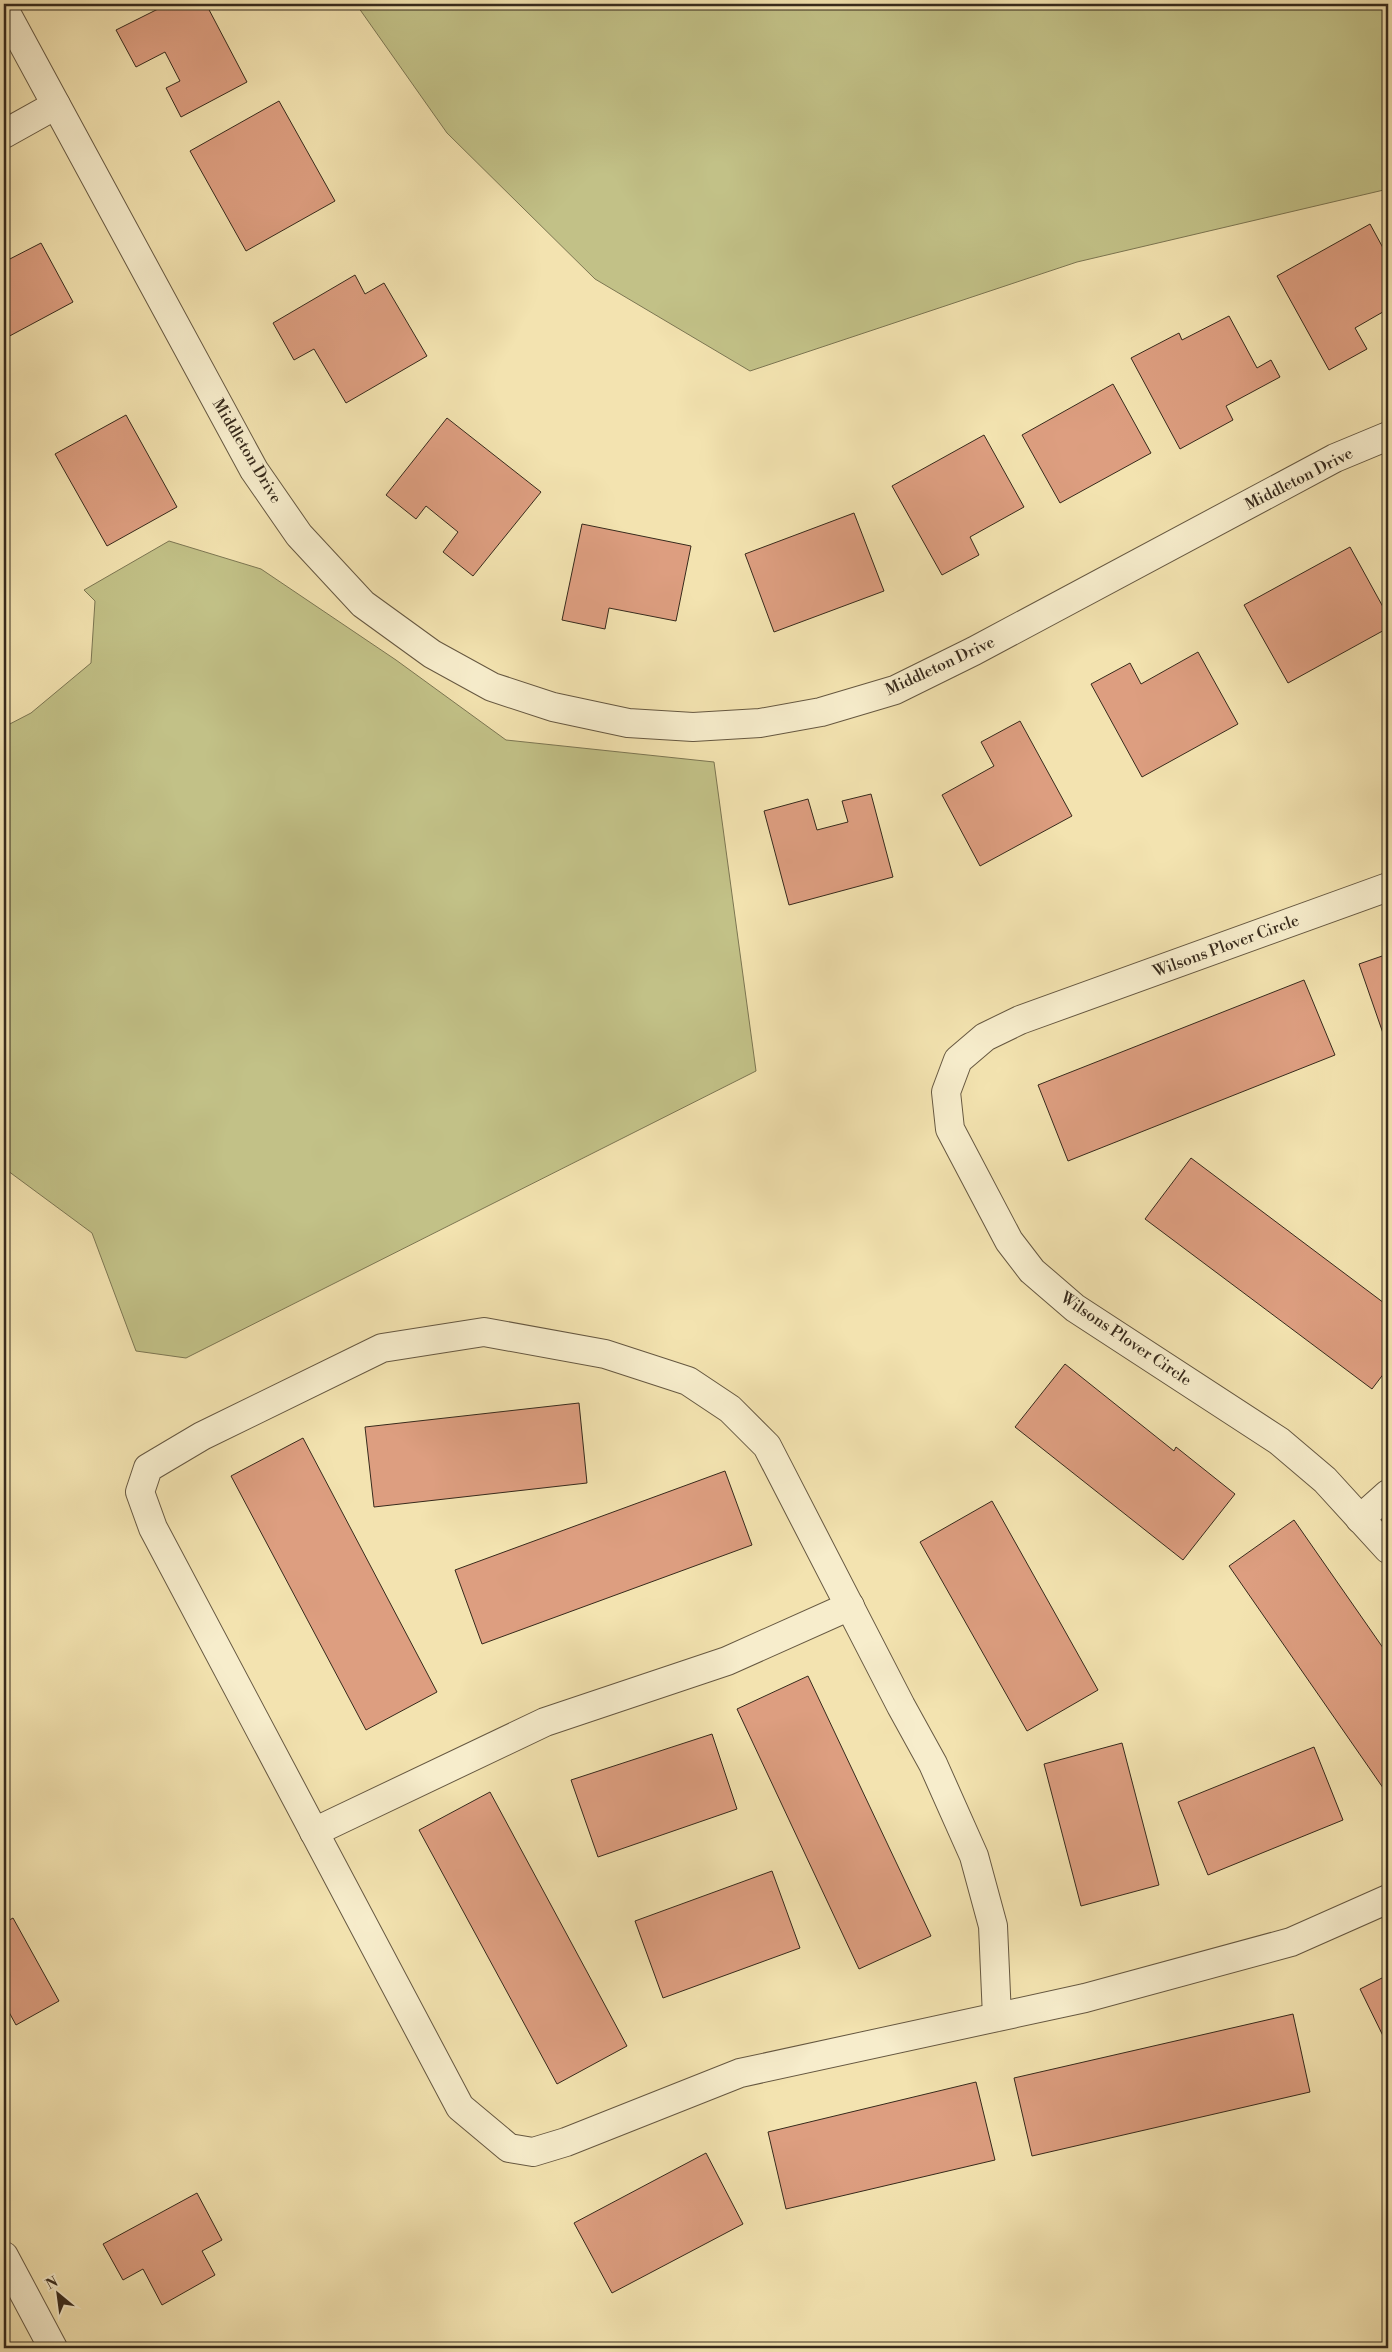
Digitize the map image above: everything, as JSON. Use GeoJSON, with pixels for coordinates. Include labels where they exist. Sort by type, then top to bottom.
{"type":"FeatureCollection","features":[{"type":"Feature","properties":{"kind":"street","name":"Middleton Drive"},"geometry":{"type":"LineString","coordinates":[[4,9],[254,470],[299,535],[363,604],[432,654],[492,687],[553,707],[628,723],[693,727],[760,723],[821,712],[895,690],[974,651],[1335,458],[1388,436]]}},
{"type":"Feature","properties":{"kind":"street"},"geometry":{"type":"LineString","coordinates":[[4,134],[56,106]]}},
{"type":"Feature","properties":{"kind":"street","name":"Wilsons Plover Circle"},"geometry":{"type":"LineString","coordinates":[[1388,887],[1020,1020],[985,1036],[958,1060],[946,1092],[950,1129],[1009,1241],[1032,1271],[1075,1308],[1279,1441],[1325,1480],[1388,1549]]}},
{"type":"Feature","properties":{"kind":"street"},"geometry":{"type":"LineString","coordinates":[[997,2017],[993,1926],[974,1856],[933,1764],[767,1446],[730,1409],[688,1381],[605,1354],[484,1332],[382,1348],[202,1436],[148,1468],[140,1492],[153,1528],[314,1832],[460,2107],[509,2148],[533,2152],[566,2142],[740,2073],[1085,1998],[1291,1942],[1388,1899]]}},
{"type":"Feature","properties":{"kind":"street"},"geometry":{"type":"LineString","coordinates":[[1360,1519],[1388,1494]]}},
{"type":"Feature","properties":{"kind":"street"},"geometry":{"type":"LineString","coordinates":[[314,1832],[545,1722],[727,1661],[850,1606]]}},
{"type":"Feature","properties":{"kind":"street"},"geometry":{"type":"LineString","coordinates":[[4,2256],[53,2348]]}},
{"type":"Feature","properties":{"kind":"shaded area"},"geometry":{"type":"Polygon","coordinates":[[[356,4],[1388,4],[1388,189],[1077,262],[750,371],[595,279],[447,133],[356,4]]]}},
{"type":"Feature","properties":{"kind":"shaded area"},"geometry":{"type":"Polygon","coordinates":[[[169,541],[261,569],[396,660],[506,740],[714,762],[756,1071],[186,1358],[136,1351],[92,1233],[4,1168],[4,727],[31,713],[91,663],[95,601],[84,590],[169,541]]]}},
{"type":"Feature","properties":{"kind":"building"},"geometry":{"type":"Polygon","coordinates":[[[168,4],[206,4],[247,82],[181,117],[166,88],[180,81],[165,52],[136,67],[116,30],[168,4]]]}},
{"type":"Feature","properties":{"kind":"building"},"geometry":{"type":"Polygon","coordinates":[[[279,101],[335,201],[246,251],[190,151],[279,101]]]}},
{"type":"Feature","properties":{"kind":"building"},"geometry":{"type":"Polygon","coordinates":[[[1370,224],[1388,257],[1388,309],[1355,328],[1367,349],[1329,370],[1277,276],[1370,224]]]}},
{"type":"Feature","properties":{"kind":"building"},"geometry":{"type":"Polygon","coordinates":[[[41,243],[73,302],[4,339],[4,262],[41,243]]]}},
{"type":"Feature","properties":{"kind":"building"},"geometry":{"type":"Polygon","coordinates":[[[355,275],[365,294],[384,283],[427,356],[346,403],[314,349],[294,360],[273,323],[355,275]]]}},
{"type":"Feature","properties":{"kind":"building"},"geometry":{"type":"Polygon","coordinates":[[[1229,316],[1257,368],[1271,360],[1280,377],[1226,406],[1233,420],[1180,449],[1131,358],[1179,333],[1182,340],[1229,316]]]}},
{"type":"Feature","properties":{"kind":"building"},"geometry":{"type":"Polygon","coordinates":[[[1113,384],[1151,453],[1060,503],[1022,435],[1113,384]]]}},
{"type":"Feature","properties":{"kind":"building"},"geometry":{"type":"Polygon","coordinates":[[[126,415],[177,507],[107,546],[55,454],[126,415]]]}},
{"type":"Feature","properties":{"kind":"building"},"geometry":{"type":"Polygon","coordinates":[[[447,418],[541,492],[473,576],[443,552],[458,532],[426,506],[416,519],[386,495],[447,418]]]}},
{"type":"Feature","properties":{"kind":"building"},"geometry":{"type":"Polygon","coordinates":[[[984,435],[1024,507],[970,537],[979,555],[942,575],[892,486],[984,435]]]}},
{"type":"Feature","properties":{"kind":"building"},"geometry":{"type":"Polygon","coordinates":[[[854,513],[884,591],[774,632],[745,554],[854,513]]]}},
{"type":"Feature","properties":{"kind":"building"},"geometry":{"type":"Polygon","coordinates":[[[582,524],[691,546],[676,621],[609,608],[605,629],[562,620],[582,524]]]}},
{"type":"Feature","properties":{"kind":"building"},"geometry":{"type":"Polygon","coordinates":[[[1350,547],[1388,616],[1388,628],[1288,683],[1244,605],[1350,547]]]}},
{"type":"Feature","properties":{"kind":"building"},"geometry":{"type":"Polygon","coordinates":[[[1198,652],[1238,724],[1142,777],[1091,684],[1130,663],[1141,684],[1198,652]]]}},
{"type":"Feature","properties":{"kind":"building"},"geometry":{"type":"Polygon","coordinates":[[[1020,721],[1072,816],[980,866],[942,795],[994,766],[981,742],[1020,721]]]}},
{"type":"Feature","properties":{"kind":"building"},"geometry":{"type":"Polygon","coordinates":[[[871,794],[893,877],[789,905],[764,811],[808,799],[817,830],[848,822],[842,801],[871,794]]]}},
{"type":"Feature","properties":{"kind":"building"},"geometry":{"type":"Polygon","coordinates":[[[1388,954],[1388,1038],[1385,1039],[1359,964],[1388,954]]]}},
{"type":"Feature","properties":{"kind":"building"},"geometry":{"type":"Polygon","coordinates":[[[1304,980],[1335,1055],[1068,1161],[1038,1085],[1304,980]]]}},
{"type":"Feature","properties":{"kind":"building"},"geometry":{"type":"Polygon","coordinates":[[[1191,1158],[1388,1306],[1388,1368],[1372,1389],[1145,1219],[1191,1158]]]}},
{"type":"Feature","properties":{"kind":"building"},"geometry":{"type":"Polygon","coordinates":[[[1065,1364],[1174,1451],[1176,1447],[1235,1494],[1183,1560],[1015,1427],[1065,1364]]]}},
{"type":"Feature","properties":{"kind":"building"},"geometry":{"type":"Polygon","coordinates":[[[579,1403],[587,1483],[374,1507],[365,1427],[579,1403]]]}},
{"type":"Feature","properties":{"kind":"building"},"geometry":{"type":"Polygon","coordinates":[[[303,1438],[437,1692],[366,1730],[231,1476],[303,1438]]]}},
{"type":"Feature","properties":{"kind":"building"},"geometry":{"type":"Polygon","coordinates":[[[725,1471],[752,1545],[482,1644],[455,1570],[725,1471]]]}},
{"type":"Feature","properties":{"kind":"building"},"geometry":{"type":"Polygon","coordinates":[[[992,1501],[1098,1690],[1027,1731],[920,1542],[992,1501]]]}},
{"type":"Feature","properties":{"kind":"building"},"geometry":{"type":"Polygon","coordinates":[[[1294,1520],[1388,1655],[1388,1795],[1229,1566],[1294,1520]]]}},
{"type":"Feature","properties":{"kind":"building"},"geometry":{"type":"Polygon","coordinates":[[[808,1676],[931,1936],[859,1969],[737,1709],[808,1676]]]}},
{"type":"Feature","properties":{"kind":"building"},"geometry":{"type":"Polygon","coordinates":[[[712,1734],[737,1809],[598,1857],[571,1780],[712,1734]]]}},
{"type":"Feature","properties":{"kind":"building"},"geometry":{"type":"Polygon","coordinates":[[[1122,1743],[1159,1885],[1081,1906],[1044,1764],[1122,1743]]]}},
{"type":"Feature","properties":{"kind":"building"},"geometry":{"type":"Polygon","coordinates":[[[1314,1747],[1343,1820],[1208,1875],[1178,1802],[1314,1747]]]}},
{"type":"Feature","properties":{"kind":"building"},"geometry":{"type":"Polygon","coordinates":[[[490,1792],[627,2046],[557,2084],[419,1830],[490,1792]]]}},
{"type":"Feature","properties":{"kind":"building"},"geometry":{"type":"Polygon","coordinates":[[[772,1871],[800,1948],[663,1998],[635,1921],[772,1871]]]}},
{"type":"Feature","properties":{"kind":"building"},"geometry":{"type":"Polygon","coordinates":[[[13,1918],[59,2001],[16,2025],[4,2003],[4,1923],[13,1918]]]}},
{"type":"Feature","properties":{"kind":"building"},"geometry":{"type":"Polygon","coordinates":[[[1388,1975],[1388,2046],[1360,1989],[1388,1975]]]}},
{"type":"Feature","properties":{"kind":"building"},"geometry":{"type":"Polygon","coordinates":[[[1293,2014],[1310,2092],[1032,2156],[1014,2078],[1293,2014]]]}},
{"type":"Feature","properties":{"kind":"building"},"geometry":{"type":"Polygon","coordinates":[[[976,2082],[995,2160],[786,2209],[768,2132],[976,2082]]]}},
{"type":"Feature","properties":{"kind":"building"},"geometry":{"type":"Polygon","coordinates":[[[706,2153],[743,2224],[612,2293],[574,2223],[706,2153]]]}},
{"type":"Feature","properties":{"kind":"building"},"geometry":{"type":"Polygon","coordinates":[[[197,2193],[222,2240],[202,2251],[215,2275],[162,2305],[143,2269],[123,2280],[103,2244],[197,2193]]]}}]}
